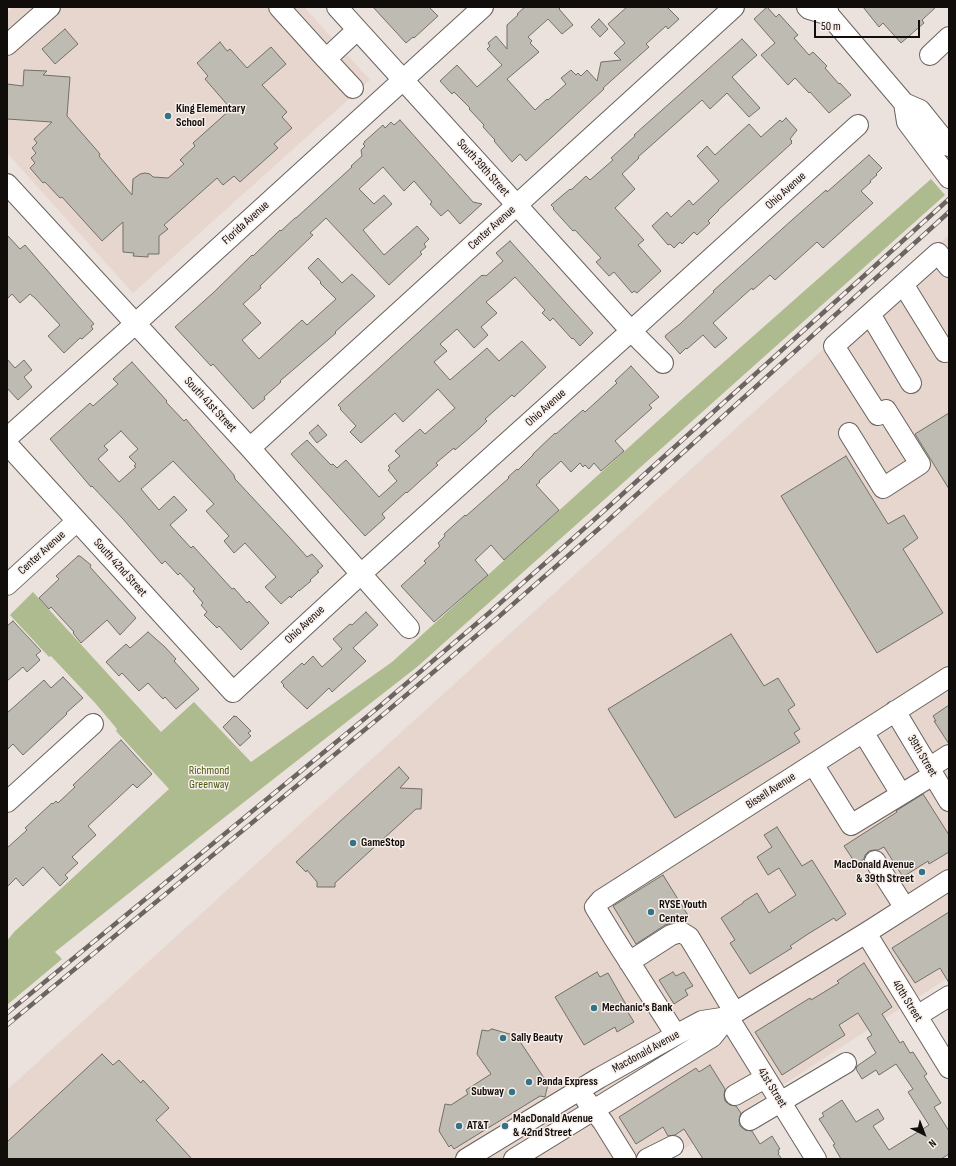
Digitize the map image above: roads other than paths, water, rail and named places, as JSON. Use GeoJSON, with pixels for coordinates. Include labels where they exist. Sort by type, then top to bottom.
{"type":"FeatureCollection","features":[{"type":"Feature","properties":{"kind":"street"},"geometry":{"type":"LineString","coordinates":[[7,46],[50,7]]}},
{"type":"Feature","properties":{"kind":"street"},"geometry":{"type":"LineString","coordinates":[[279,7],[353,88]]}},
{"type":"Feature","properties":{"kind":"street","name":"South 39th Street"},"geometry":{"type":"LineString","coordinates":[[337,7],[631,332],[663,363]]}},
{"type":"Feature","properties":{"kind":"street","name":"Florida Avenue"},"geometry":{"type":"LineString","coordinates":[[7,438],[135,324],[483,7]]}},
{"type":"Feature","properties":{"kind":"street","name":"Center Avenue"},"geometry":{"type":"LineString","coordinates":[[250,448],[734,7]]}},
{"type":"Feature","properties":{"kind":"street"},"geometry":{"type":"LineString","coordinates":[[807,7],[809,10],[828,11],[904,103],[920,110],[949,146]]}},
{"type":"Feature","properties":{"kind":"street"},"geometry":{"type":"LineString","coordinates":[[326,59],[357,30]]}},
{"type":"Feature","properties":{"kind":"street"},"geometry":{"type":"LineString","coordinates":[[930,55],[949,37]]}},
{"type":"Feature","properties":{"kind":"street"},"geometry":{"type":"LineString","coordinates":[[904,103],[908,122],[949,178]]}},
{"type":"Feature","properties":{"kind":"street","name":"Ohio Avenue"},"geometry":{"type":"LineString","coordinates":[[233,692],[361,574],[631,332],[858,125]]}},
{"type":"Feature","properties":{"kind":"street","name":"South 41st Street"},"geometry":{"type":"LineString","coordinates":[[7,184],[250,448],[409,628]]}},
{"type":"Feature","properties":{"kind":"street"},"geometry":{"type":"LineString","coordinates":[[849,433],[883,488],[920,464],[834,346],[938,253],[949,267]]}},
{"type":"Feature","properties":{"kind":"street"},"geometry":{"type":"LineString","coordinates":[[903,284],[945,352]]}},
{"type":"Feature","properties":{"kind":"street"},"geometry":{"type":"LineString","coordinates":[[870,314],[911,384]]}},
{"type":"Feature","properties":{"kind":"street","name":"South 42nd Street"},"geometry":{"type":"LineString","coordinates":[[7,444],[233,692]]}},
{"type":"Feature","properties":{"kind":"street","name":"Center Avenue"},"geometry":{"type":"LineString","coordinates":[[7,585],[77,521]]}},
{"type":"Feature","properties":{"kind":"street","name":"Bissell Avenue"},"geometry":{"type":"LineString","coordinates":[[629,962],[596,907],[601,900],[949,677]]}},
{"type":"Feature","properties":{"kind":"street","name":"39th Street"},"geometry":{"type":"LineString","coordinates":[[894,711],[949,801]]}},
{"type":"Feature","properties":{"kind":"street"},"geometry":{"type":"LineString","coordinates":[[7,802],[93,724]]}},
{"type":"Feature","properties":{"kind":"street"},"geometry":{"type":"LineString","coordinates":[[863,732],[901,794]]}},
{"type":"Feature","properties":{"kind":"street"},"geometry":{"type":"LineString","coordinates":[[813,764],[851,825],[901,794],[949,755]]}},
{"type":"Feature","properties":{"kind":"street"},"geometry":{"type":"LineString","coordinates":[[875,861],[905,908]]}},
{"type":"Feature","properties":{"kind":"street","name":"Macdonald Avenue"},"geometry":{"type":"LineString","coordinates":[[514,1159],[712,1037],[732,1015],[949,880]]}},
{"type":"Feature","properties":{"kind":"street","name":"41st Street"},"geometry":{"type":"LineString","coordinates":[[629,962],[671,934],[681,932],[689,937],[765,1078],[816,1159]]}},
{"type":"Feature","properties":{"kind":"street","name":"40th Street"},"geometry":{"type":"LineString","coordinates":[[866,933],[949,1068]]}},
{"type":"Feature","properties":{"kind":"street"},"geometry":{"type":"LineString","coordinates":[[629,962],[676,1035]]}},
{"type":"Feature","properties":{"kind":"street"},"geometry":{"type":"LineString","coordinates":[[917,1016],[949,996]]}},
{"type":"Feature","properties":{"kind":"street","name":"Macdonald Avenue"},"geometry":{"type":"LineString","coordinates":[[466,1159],[578,1090],[676,1035],[702,1021],[732,1015]]}},
{"type":"Feature","properties":{"kind":"street"},"geometry":{"type":"LineString","coordinates":[[750,1120],[846,1063]]}},
{"type":"Feature","properties":{"kind":"street"},"geometry":{"type":"LineString","coordinates":[[735,1095],[765,1078]]}},
{"type":"Feature","properties":{"kind":"street"},"geometry":{"type":"LineString","coordinates":[[578,1090],[603,1122],[626,1159]]}},
{"type":"Feature","properties":{"kind":"street"},"geometry":{"type":"LineString","coordinates":[[647,1159],[672,1146]]}},
{"type":"Feature","properties":{"kind":"railway"},"geometry":{"type":"LineString","coordinates":[[7,1013],[380,706],[489,613],[949,199]]}},
{"type":"Feature","properties":{"kind":"railway"},"geometry":{"type":"LineString","coordinates":[[7,1025],[385,713],[495,620],[603,525],[949,212]]}},
{"type":"Feature","properties":{"kind":"place","name":"King Elementary School"},"geometry":{"type":"Point","coordinates":[168,116]}},
{"type":"Feature","properties":{"kind":"place","name":"GameStop"},"geometry":{"type":"Point","coordinates":[353,843]}},
{"type":"Feature","properties":{"kind":"place","name":"MacDonald Avenue & 39th Street"},"geometry":{"type":"Point","coordinates":[922,872]}},
{"type":"Feature","properties":{"kind":"place","name":"RYSE Youth Center"},"geometry":{"type":"Point","coordinates":[651,912]}},
{"type":"Feature","properties":{"kind":"place","name":"Mechanic's Bank"},"geometry":{"type":"Point","coordinates":[594,1008]}},
{"type":"Feature","properties":{"kind":"place","name":"Sally Beauty"},"geometry":{"type":"Point","coordinates":[503,1038]}},
{"type":"Feature","properties":{"kind":"place","name":"Panda Express"},"geometry":{"type":"Point","coordinates":[529,1082]}},
{"type":"Feature","properties":{"kind":"place","name":"Subway"},"geometry":{"type":"Point","coordinates":[512,1092]}},
{"type":"Feature","properties":{"kind":"place","name":"AT&T"},"geometry":{"type":"Point","coordinates":[459,1126]}},
{"type":"Feature","properties":{"kind":"place","name":"MacDonald Avenue & 42nd Street"},"geometry":{"type":"Point","coordinates":[505,1126]}},
{"type":"Feature","properties":{"kind":"park label","name":"Richmond Greenway"},"geometry":{"type":"Point","coordinates":[209,778]}}]}
